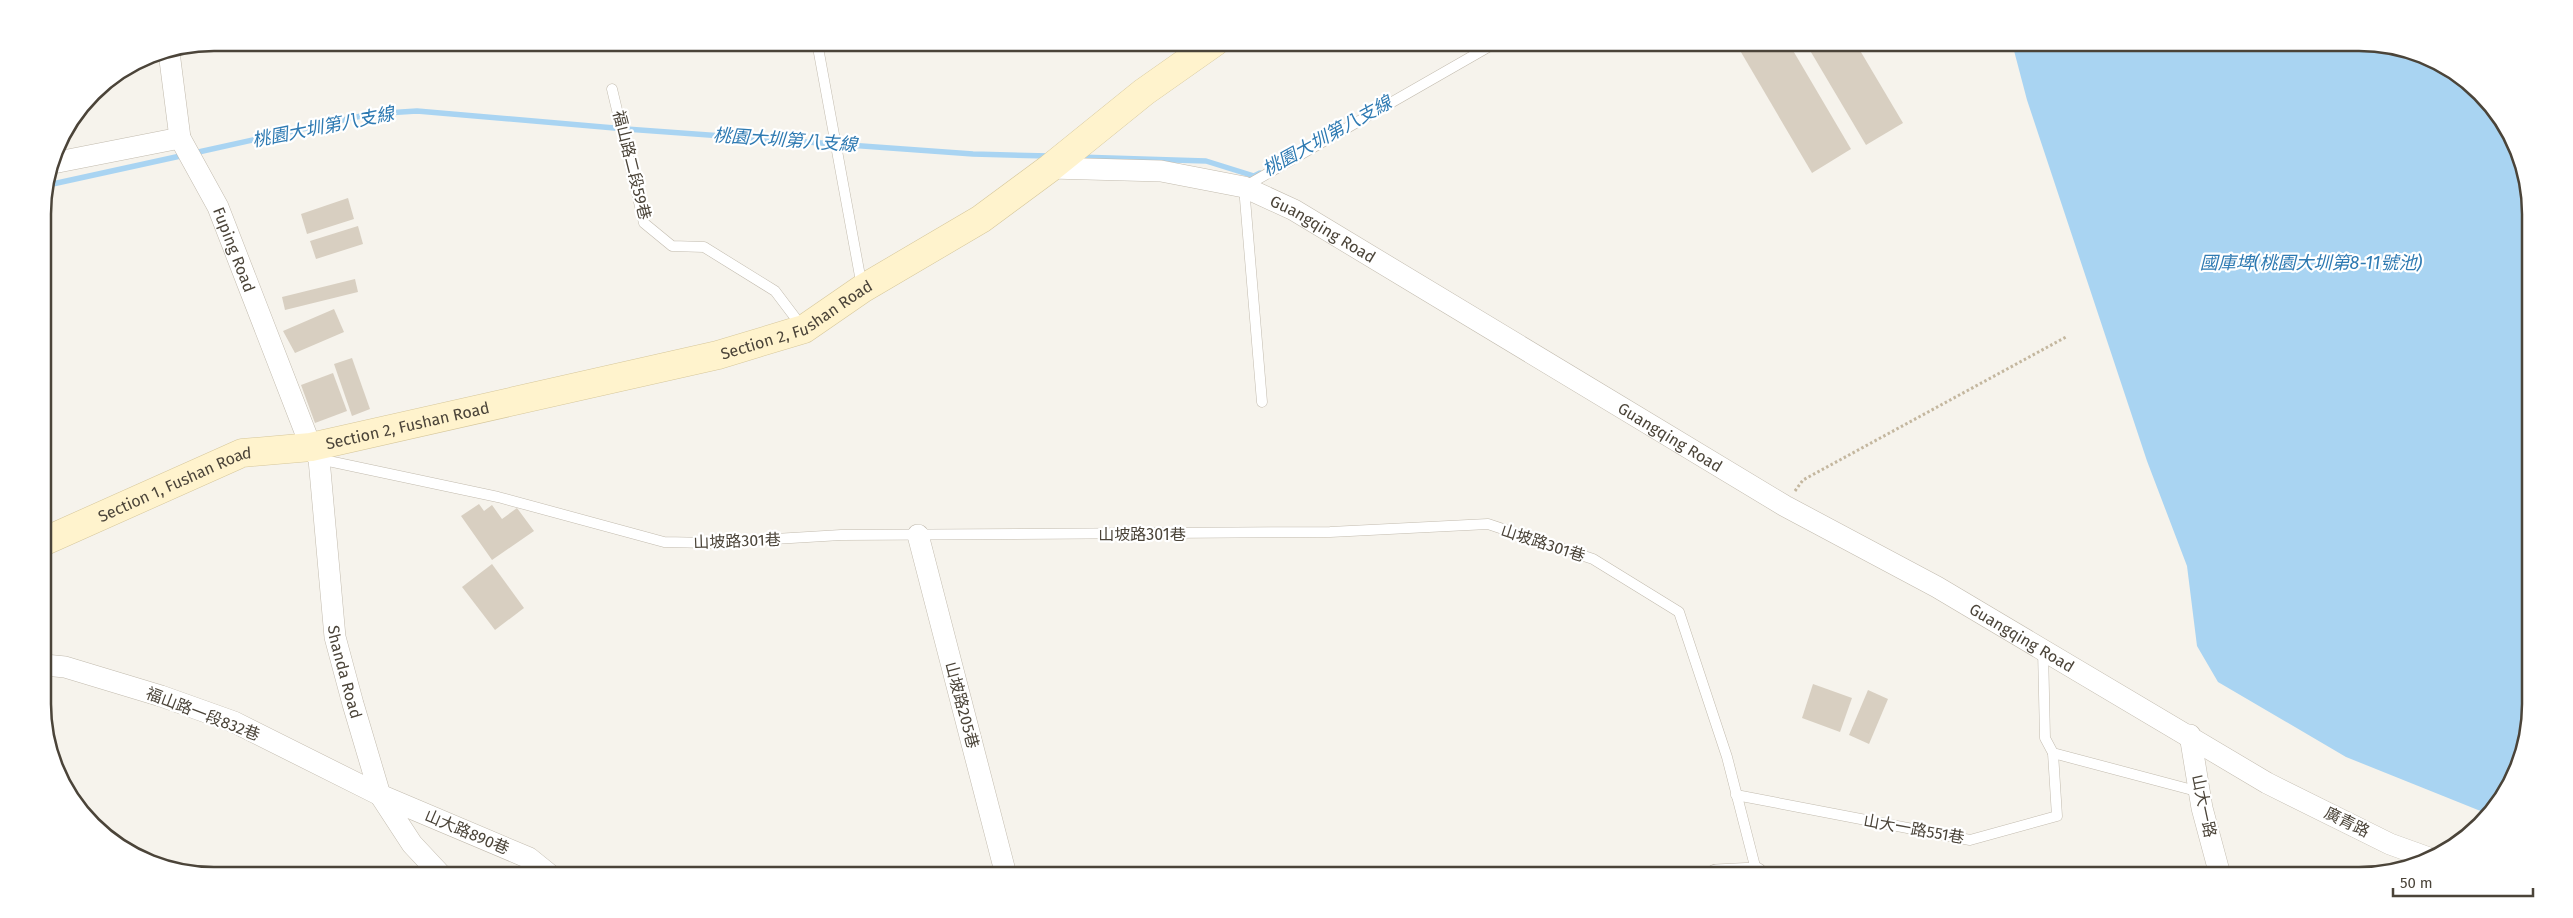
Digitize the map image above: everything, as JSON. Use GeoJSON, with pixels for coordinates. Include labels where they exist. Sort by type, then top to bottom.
{"type":"FeatureCollection","features":[{"type":"Feature","properties":{"kind":"street","name":"Section 2, Fushan Road"},"geometry":{"type":"LineString","coordinates":[[315,453],[718,355],[804,329],[862,289],[981,219],[1050,168],[1144,92],[1202,51]]}},
{"type":"Feature","properties":{"kind":"street","name":"Fuping Road"},"geometry":{"type":"LineString","coordinates":[[170,58],[180,138],[218,207],[315,453]]}},
{"type":"Feature","properties":{"kind":"street"},"geometry":{"type":"LineString","coordinates":[[61,162],[180,138]]}},
{"type":"Feature","properties":{"kind":"street","name":"Guangqing Road"},"geometry":{"type":"LineString","coordinates":[[1050,168],[1161,171],[1244,187],[1294,210],[1785,506],[1937,587],[2190,735],[2267,783],[2390,844],[2420,855]]}},
{"type":"Feature","properties":{"kind":"street","name":"Section 1, Fushan Road"},"geometry":{"type":"LineString","coordinates":[[51,538],[242,453],[315,453]]}},
{"type":"Feature","properties":{"kind":"street","name":"Shanda Road"},"geometry":{"type":"LineString","coordinates":[[315,453],[335,637],[380,795],[412,844],[433,867]]}},
{"type":"Feature","properties":{"kind":"street","name":"山坡路205巷"},"geometry":{"type":"LineString","coordinates":[[918,535],[1004,867]]}},
{"type":"Feature","properties":{"kind":"street","name":"福山路一段832巷"},"geometry":{"type":"LineString","coordinates":[[51,666],[65,667],[161,696],[234,722],[380,795]]}},
{"type":"Feature","properties":{"kind":"street","name":"山大一路"},"geometry":{"type":"LineString","coordinates":[[2190,735],[2200,792],[2218,866]]}},
{"type":"Feature","properties":{"kind":"street","name":"山大路890巷"},"geometry":{"type":"LineString","coordinates":[[380,795],[529,858],[539,867]]}},
{"type":"Feature","properties":{"kind":"lane"},"geometry":{"type":"LineString","coordinates":[[818,51],[862,289]]}},
{"type":"Feature","properties":{"kind":"lane"},"geometry":{"type":"LineString","coordinates":[[1262,402],[1244,187],[1481,51]]}},
{"type":"Feature","properties":{"kind":"lane","name":"福山路二段59巷"},"geometry":{"type":"LineString","coordinates":[[612,89],[644,223],[672,246],[704,247],[775,291],[804,329]]}},
{"type":"Feature","properties":{"kind":"lane","name":"山坡路301巷"},"geometry":{"type":"LineString","coordinates":[[315,453],[498,497],[664,542],[710,543],[841,535],[1330,532],[1488,524],[1593,559],[1679,612],[1727,757],[1754,866]]}},
{"type":"Feature","properties":{"kind":"lane","name":"山大一路551巷"},"geometry":{"type":"LineString","coordinates":[[1736,795],[1970,840],[2057,816],[2053,754],[2045,738],[2043,649]]}},
{"type":"Feature","properties":{"kind":"lane"},"geometry":{"type":"LineString","coordinates":[[2053,754],[2200,792]]}},
{"type":"Feature","properties":{"kind":"path"},"geometry":{"type":"LineString","coordinates":[[1785,506],[1803,480],[2066,337]]}},
{"type":"Feature","properties":{"kind":"water","name":"國庫埤(桃園大圳第8-11號池)"},"geometry":{"type":"Polygon","coordinates":[[[2014,51],[2359,51],[2401,57],[2431,68],[2466,92],[2488,115],[2500,133],[2516,172],[2522,214],[2522,704],[2519,735],[2513,756],[2500,785],[2481,811],[2346,757],[2218,682],[2197,646],[2187,566],[2147,461],[2027,100],[2014,51]]]}},
{"type":"Feature","properties":{"kind":"building"},"geometry":{"type":"Polygon","coordinates":[[[1740,51],[1793,51],[1851,149],[1812,173],[1740,51]]]}},
{"type":"Feature","properties":{"kind":"building"},"geometry":{"type":"Polygon","coordinates":[[[1810,51],[1860,51],[1903,123],[1866,145],[1810,51]]]}},
{"type":"Feature","properties":{"kind":"building"},"geometry":{"type":"Polygon","coordinates":[[[348,198],[354,219],[307,234],[301,214],[348,198]]]}},
{"type":"Feature","properties":{"kind":"building"},"geometry":{"type":"Polygon","coordinates":[[[358,226],[363,244],[316,259],[310,241],[358,226]]]}},
{"type":"Feature","properties":{"kind":"building"},"geometry":{"type":"Polygon","coordinates":[[[355,279],[358,292],[285,310],[282,297],[355,279]]]}},
{"type":"Feature","properties":{"kind":"building"},"geometry":{"type":"Polygon","coordinates":[[[334,309],[344,332],[295,353],[283,331],[334,309]]]}},
{"type":"Feature","properties":{"kind":"building"},"geometry":{"type":"Polygon","coordinates":[[[352,358],[370,409],[352,416],[334,364],[352,358]]]}},
{"type":"Feature","properties":{"kind":"building"},"geometry":{"type":"Polygon","coordinates":[[[333,373],[347,411],[315,423],[301,385],[333,373]]]}},
{"type":"Feature","properties":{"kind":"building"},"geometry":{"type":"Polygon","coordinates":[[[479,504],[484,511],[492,505],[502,519],[517,508],[534,531],[492,560],[461,516],[479,504]]]}},
{"type":"Feature","properties":{"kind":"building"},"geometry":{"type":"Polygon","coordinates":[[[492,564],[524,608],[495,630],[462,587],[492,564]]]}},
{"type":"Feature","properties":{"kind":"building"},"geometry":{"type":"Polygon","coordinates":[[[1813,684],[1852,698],[1840,732],[1802,718],[1813,684]]]}},
{"type":"Feature","properties":{"kind":"building"},"geometry":{"type":"Polygon","coordinates":[[[1868,690],[1888,699],[1869,744],[1849,735],[1868,690]]]}},
{"type":"Feature","properties":{"kind":"waterway","name":"桃園大圳第八支線"},"geometry":{"type":"LineString","coordinates":[[194,153],[370,114],[417,111],[626,129],[973,154],[1049,156]]}},
{"type":"Feature","properties":{"kind":"waterway","name":"桃園大圳第八支線"},"geometry":{"type":"LineString","coordinates":[[54,184],[185,155]]}},
{"type":"Feature","properties":{"kind":"waterway","name":"桃園大圳第八支線"},"geometry":{"type":"LineString","coordinates":[[1078,157],[1206,161],[1254,176],[1260,173]]}}]}
